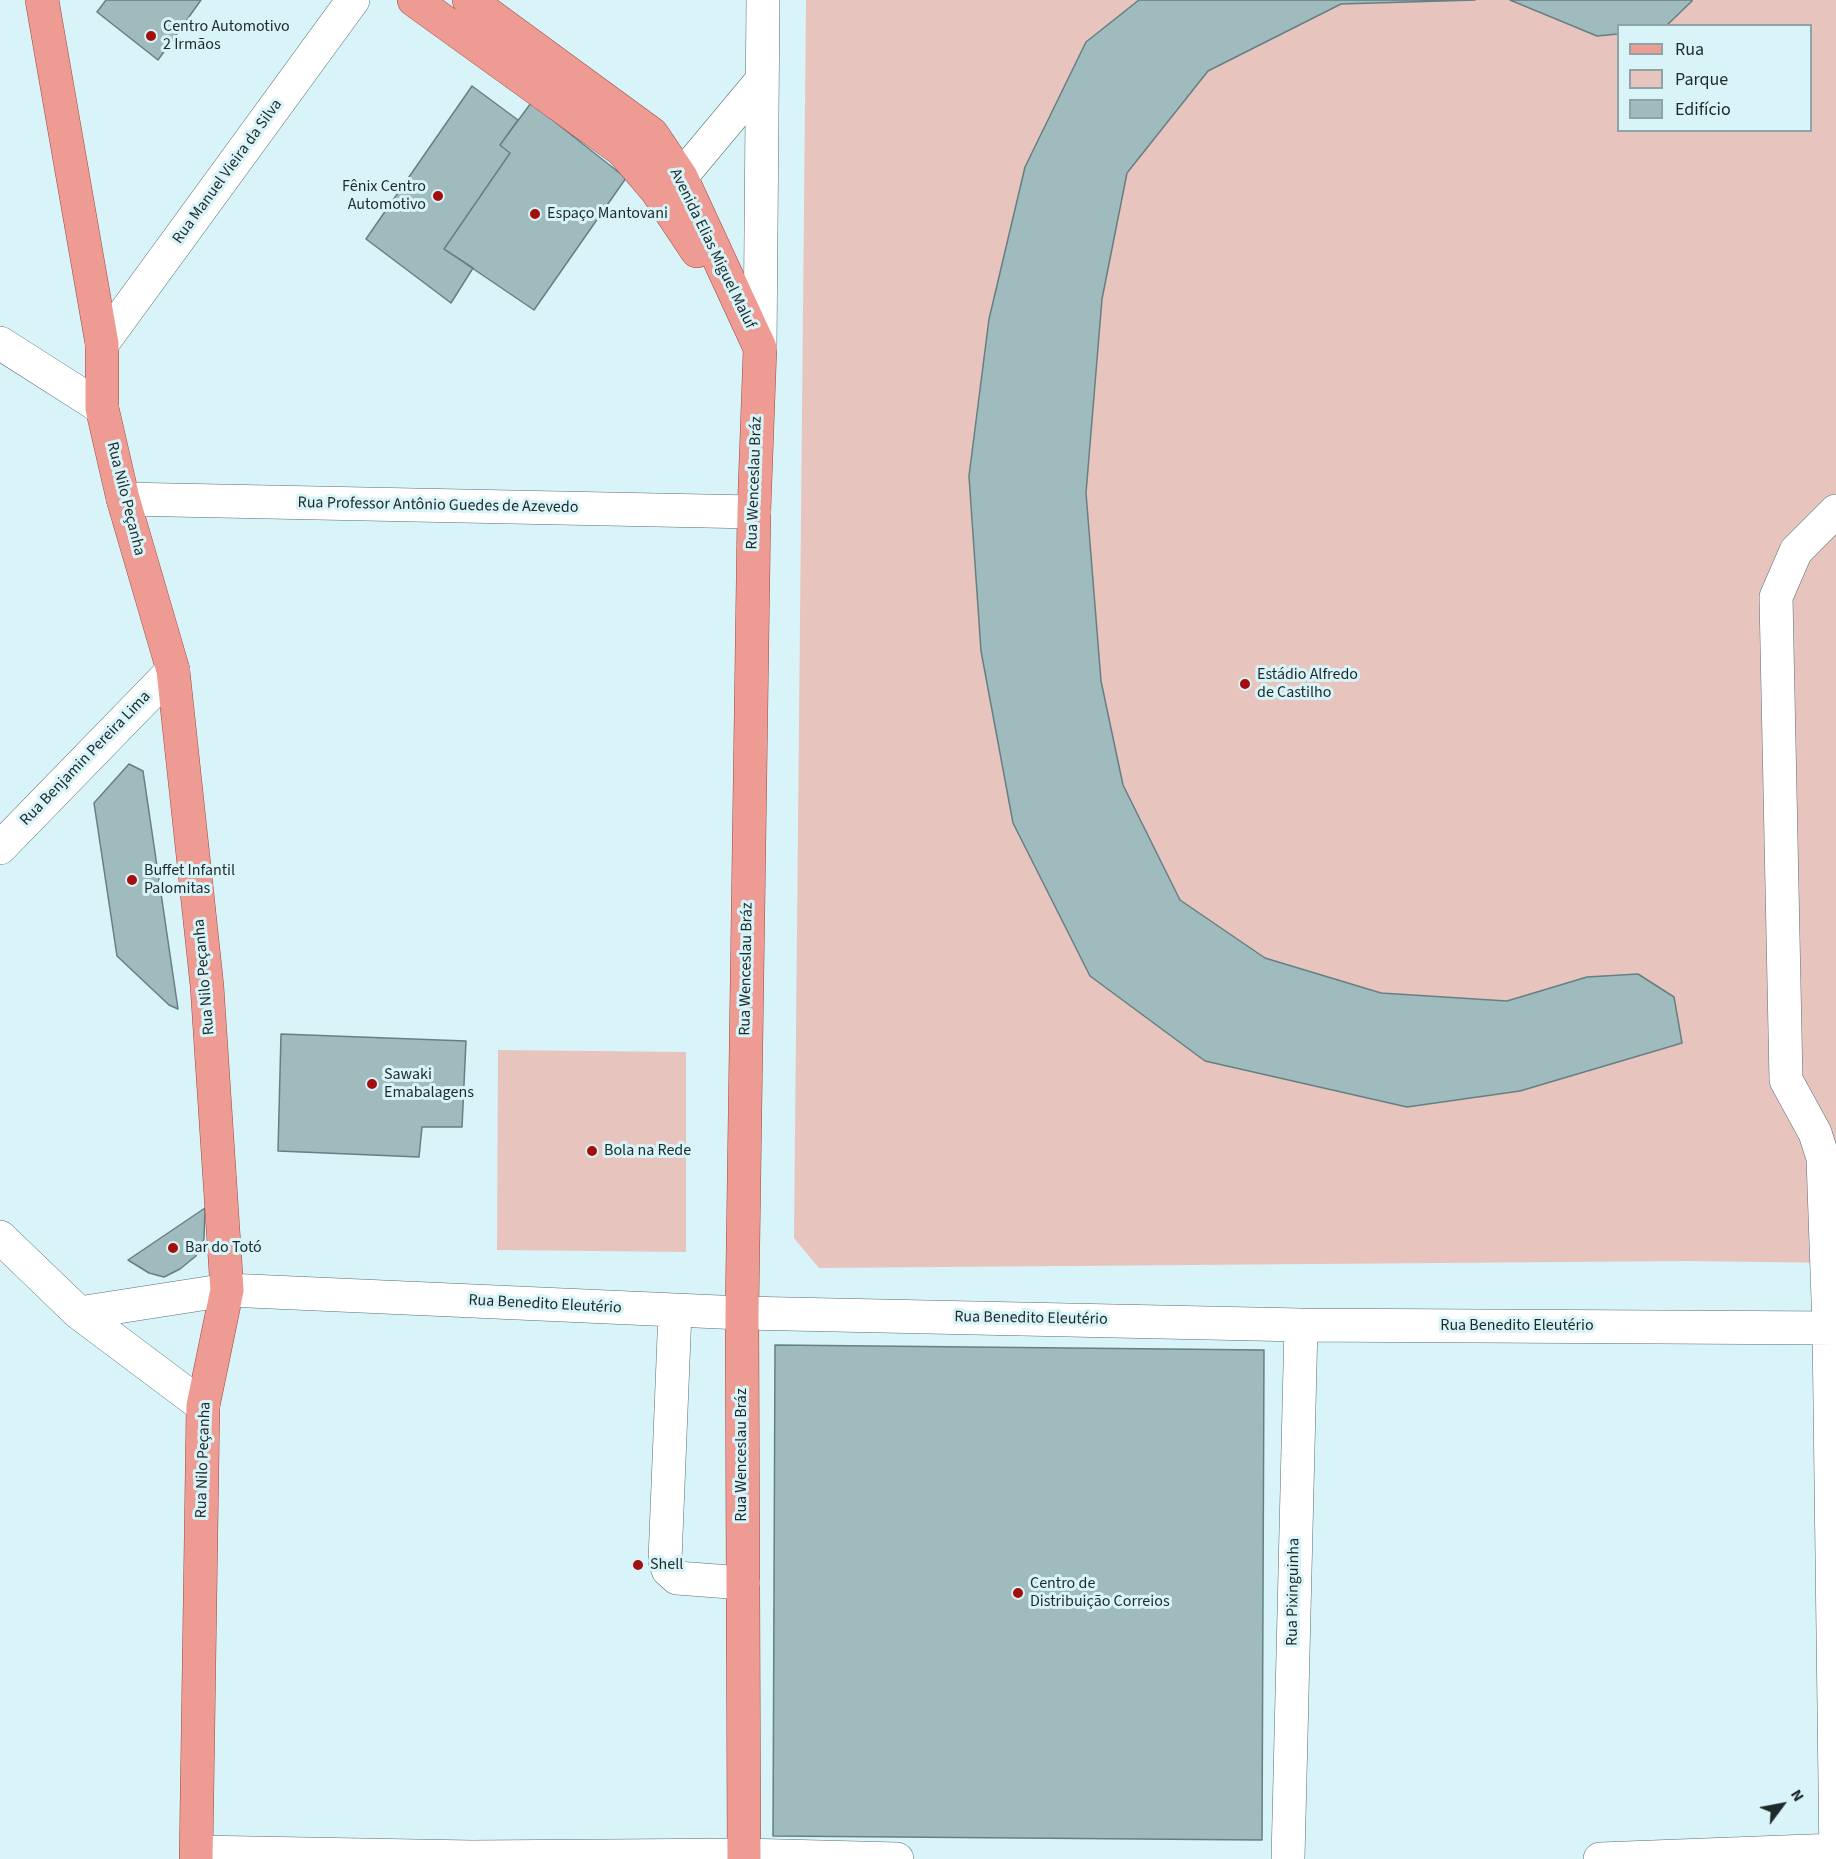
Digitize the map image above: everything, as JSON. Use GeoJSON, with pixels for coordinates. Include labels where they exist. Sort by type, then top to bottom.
{"type":"FeatureCollection","features":[{"type":"Feature","properties":{"kind":"main road","name":"Rua Nilo Peçanha"},"geometry":{"type":"LineString","coordinates":[[42,0],[102,344],[102,408],[123,500],[172,670],[207,986],[227,1290],[203,1406],[196,1856]]}},
{"type":"Feature","properties":{"kind":"main road","name":"Avenida Elias Miguel Maluf"},"geometry":{"type":"LineString","coordinates":[[414,0],[669,184]]}},
{"type":"Feature","properties":{"kind":"main road","name":"Avenida Elias Miguel Maluf"},"geometry":{"type":"LineString","coordinates":[[469,0],[652,134],[669,184],[760,348]]}},
{"type":"Feature","properties":{"kind":"main road","name":"Rua Wenceslau Bráz"},"geometry":{"type":"LineString","coordinates":[[744,1857],[742,1313],[754,513],[760,348]]}},
{"type":"Feature","properties":{"kind":"street","name":"Rua Manuel Vieira da Silva"},"geometry":{"type":"LineString","coordinates":[[102,344],[353,0]]}},
{"type":"Feature","properties":{"kind":"street","name":"Rua Wenceslau Bráz"},"geometry":{"type":"LineString","coordinates":[[760,348],[763,0]]}},
{"type":"Feature","properties":{"kind":"street"},"geometry":{"type":"LineString","coordinates":[[669,184],[762,80]]}},
{"type":"Feature","properties":{"kind":"street"},"geometry":{"type":"LineString","coordinates":[[0,343],[102,408]]}},
{"type":"Feature","properties":{"kind":"street","name":"Rua Professor Antônio Guedes de Azevedo"},"geometry":{"type":"LineString","coordinates":[[123,500],[754,513]]}},
{"type":"Feature","properties":{"kind":"street"},"geometry":{"type":"LineString","coordinates":[[1836,511],[1796,551],[1776,597],[1785,1080],[1815,1132],[1823,1158],[1833,1328],[1836,1859]]}},
{"type":"Feature","properties":{"kind":"street","name":"Rua Benjamin Pereira Lima"},"geometry":{"type":"LineString","coordinates":[[0,848],[172,670]]}},
{"type":"Feature","properties":{"kind":"street"},"geometry":{"type":"LineString","coordinates":[[0,1237],[79,1313],[203,1406]]}},
{"type":"Feature","properties":{"kind":"street","name":"Rua Benedito Eleutério"},"geometry":{"type":"LineString","coordinates":[[79,1313],[227,1290],[742,1313],[1301,1325],[1833,1328]]}},
{"type":"Feature","properties":{"kind":"street"},"geometry":{"type":"LineString","coordinates":[[675,1311],[665,1560],[668,1570],[677,1578],[743,1583]]}},
{"type":"Feature","properties":{"kind":"street","name":"Rua Pixinguinha"},"geometry":{"type":"LineString","coordinates":[[1288,1859],[1301,1325]]}},
{"type":"Feature","properties":{"kind":"street"},"geometry":{"type":"LineString","coordinates":[[1600,1859],[1836,1850]]}},
{"type":"Feature","properties":{"kind":"street"},"geometry":{"type":"LineString","coordinates":[[196,1856],[897,1859]]}},
{"type":"Feature","properties":{"kind":"green space","name":"Estádio Alfredo de Castilho"},"geometry":{"type":"Polygon","coordinates":[[[806,0],[1836,0],[1836,1263],[1688,1261],[819,1268],[794,1238],[806,0]]]}},
{"type":"Feature","properties":{"kind":"green space","name":"Bola na Rede"},"geometry":{"type":"Polygon","coordinates":[[[498,1050],[686,1052],[686,1252],[497,1250],[498,1050]]]}},
{"type":"Feature","properties":{"kind":"building","name":"Centro Automotivo 2 Irmãos"},"geometry":{"type":"Polygon","coordinates":[[[106,0],[201,0],[158,60],[97,12],[106,0]]]}},
{"type":"Feature","properties":{"kind":"building"},"geometry":{"type":"Polygon","coordinates":[[[1139,0],[1475,0],[1341,4],[1208,71],[1127,173],[1102,299],[1086,493],[1101,681],[1123,785],[1180,900],[1265,958],[1381,993],[1507,1001],[1587,977],[1638,974],[1674,997],[1682,1043],[1520,1091],[1407,1107],[1205,1061],[1090,976],[1013,823],[981,651],[969,476],[989,319],[1025,167],[1086,42],[1139,0]]]}},
{"type":"Feature","properties":{"kind":"building"},"geometry":{"type":"Polygon","coordinates":[[[1510,0],[1692,0],[1668,24],[1617,24],[1617,34],[1597,36],[1510,0]]]}},
{"type":"Feature","properties":{"kind":"building","name":"Fênix Centro Automotivo"},"geometry":{"type":"Polygon","coordinates":[[[472,86],[518,120],[500,145],[510,153],[444,249],[473,268],[451,303],[366,239],[472,86]]]}},
{"type":"Feature","properties":{"kind":"building","name":"Espaço Mantovani"},"geometry":{"type":"Polygon","coordinates":[[[531,103],[626,178],[534,310],[444,249],[510,153],[500,145],[531,103]]]}},
{"type":"Feature","properties":{"kind":"building","name":"Buffet Infantil Palomitas"},"geometry":{"type":"Polygon","coordinates":[[[129,764],[143,771],[178,1009],[169,1005],[117,956],[94,803],[129,764]]]}},
{"type":"Feature","properties":{"kind":"building","name":"Sawaki Emabalagens"},"geometry":{"type":"Polygon","coordinates":[[[281,1034],[466,1041],[462,1127],[422,1127],[419,1157],[278,1151],[281,1034]]]}},
{"type":"Feature","properties":{"kind":"building","name":"Bar do Totó"},"geometry":{"type":"Polygon","coordinates":[[[205,1208],[204,1239],[196,1256],[180,1269],[164,1277],[149,1273],[128,1260],[205,1208]]]}},
{"type":"Feature","properties":{"kind":"building","name":"Centro de Distribuição Correios"},"geometry":{"type":"Polygon","coordinates":[[[775,1345],[1264,1350],[1262,1840],[773,1836],[775,1345]]]}},
{"type":"Feature","properties":{"kind":"place","name":"Centro Automotivo 2 Irmãos"},"geometry":{"type":"Point","coordinates":[151,36]}},
{"type":"Feature","properties":{"kind":"place","name":"Fênix Centro Automotivo"},"geometry":{"type":"Point","coordinates":[438,196]}},
{"type":"Feature","properties":{"kind":"place","name":"Espaço Mantovani"},"geometry":{"type":"Point","coordinates":[535,214]}},
{"type":"Feature","properties":{"kind":"place","name":"Estádio Alfredo de Castilho"},"geometry":{"type":"Point","coordinates":[1245,684]}},
{"type":"Feature","properties":{"kind":"place","name":"Buffet Infantil Palomitas"},"geometry":{"type":"Point","coordinates":[132,880]}},
{"type":"Feature","properties":{"kind":"place","name":"Sawaki Emabalagens"},"geometry":{"type":"Point","coordinates":[372,1084]}},
{"type":"Feature","properties":{"kind":"place","name":"Bola na Rede"},"geometry":{"type":"Point","coordinates":[592,1151]}},
{"type":"Feature","properties":{"kind":"place","name":"Bar do Totó"},"geometry":{"type":"Point","coordinates":[173,1248]}},
{"type":"Feature","properties":{"kind":"place","name":"Shell"},"geometry":{"type":"Point","coordinates":[638,1565]}},
{"type":"Feature","properties":{"kind":"place","name":"Centro de Distribuição Correios"},"geometry":{"type":"Point","coordinates":[1018,1593]}}]}
